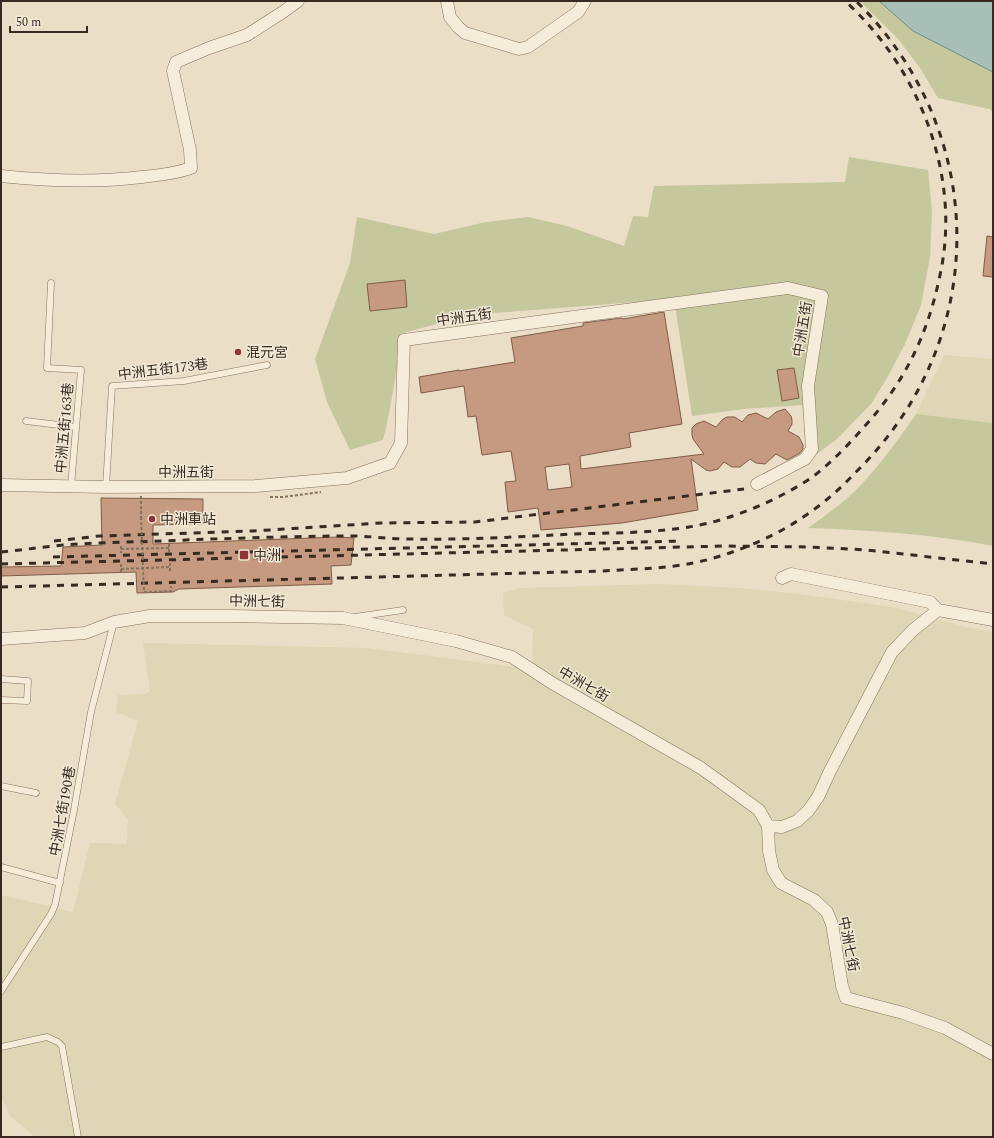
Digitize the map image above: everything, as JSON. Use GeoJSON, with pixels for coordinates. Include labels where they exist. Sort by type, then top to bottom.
{"type":"FeatureCollection","features":[{"type":"Feature","properties":{"kind":"street"},"geometry":{"type":"LineString","coordinates":[[1,176],[48,180],[111,181],[168,174],[190,168],[190,150],[173,71],[176,62],[247,34],[298,1]]}},
{"type":"Feature","properties":{"kind":"street"},"geometry":{"type":"LineString","coordinates":[[447,1],[450,16],[458,27],[465,33],[519,49],[528,47],[578,12],[585,1]]}},
{"type":"Feature","properties":{"kind":"street","name":"中洲五街"},"geometry":{"type":"LineString","coordinates":[[1,485],[106,487],[256,486],[347,478],[390,463],[402,443],[404,340],[788,288],[822,296],[808,386],[812,449],[805,459],[757,484]]}},
{"type":"Feature","properties":{"kind":"street"},"geometry":{"type":"LineString","coordinates":[[782,578],[791,574],[930,602],[938,610],[993,620]]}},
{"type":"Feature","properties":{"kind":"street"},"geometry":{"type":"LineString","coordinates":[[768,826],[782,827],[797,820],[808,811],[818,797],[892,652],[913,630],[938,610]]}},
{"type":"Feature","properties":{"kind":"street","name":"中洲七街"},"geometry":{"type":"LineString","coordinates":[[1,639],[85,634],[114,622],[150,616],[343,618],[456,641],[512,657],[552,683],[701,768],[759,810],[768,826],[769,851],[773,870],[781,883],[814,900],[827,912],[834,930],[842,986],[846,998],[902,1013],[945,1028],[993,1054]]}},
{"type":"Feature","properties":{"kind":"lane","name":"中洲五街163巷"},"geometry":{"type":"LineString","coordinates":[[51,283],[48,368],[81,370],[71,486]]}},
{"type":"Feature","properties":{"kind":"lane","name":"中洲五街173巷"},"geometry":{"type":"LineString","coordinates":[[106,487],[112,386],[184,381],[267,365]]}},
{"type":"Feature","properties":{"kind":"lane"},"geometry":{"type":"LineString","coordinates":[[26,421],[76,427]]}},
{"type":"Feature","properties":{"kind":"lane"},"geometry":{"type":"LineString","coordinates":[[343,618],[404,610]]}},
{"type":"Feature","properties":{"kind":"lane","name":"中洲七街190巷"},"geometry":{"type":"LineString","coordinates":[[1,991],[51,914],[60,883],[91,712],[114,622]]}},
{"type":"Feature","properties":{"kind":"lane"},"geometry":{"type":"LineString","coordinates":[[1,679],[28,681],[27,701],[1,700]]}},
{"type":"Feature","properties":{"kind":"lane"},"geometry":{"type":"LineString","coordinates":[[1,786],[36,793]]}},
{"type":"Feature","properties":{"kind":"lane"},"geometry":{"type":"LineString","coordinates":[[1,867],[60,883]]}},
{"type":"Feature","properties":{"kind":"lane"},"geometry":{"type":"LineString","coordinates":[[1,1047],[47,1037],[58,1042],[62,1046],[78,1137]]}},
{"type":"Feature","properties":{"kind":"path"},"geometry":{"type":"LineString","coordinates":[[141,501],[144,592],[171,591],[171,586]]}},
{"type":"Feature","properties":{"kind":"path"},"geometry":{"type":"LineString","coordinates":[[169,544],[170,552]]}},
{"type":"Feature","properties":{"kind":"path"},"geometry":{"type":"LineString","coordinates":[[121,546],[121,553]]}},
{"type":"Feature","properties":{"kind":"path"},"geometry":{"type":"LineString","coordinates":[[121,549],[169,548]]}},
{"type":"Feature","properties":{"kind":"path"},"geometry":{"type":"LineString","coordinates":[[170,563],[170,572]]}},
{"type":"Feature","properties":{"kind":"path"},"geometry":{"type":"LineString","coordinates":[[121,564],[121,573]]}},
{"type":"Feature","properties":{"kind":"path"},"geometry":{"type":"LineString","coordinates":[[121,569],[170,567]]}},
{"type":"Feature","properties":{"kind":"shaded area"},"geometry":{"type":"Polygon","coordinates":[[[944,355],[993,359],[993,423],[916,414],[944,355]]]}},
{"type":"Feature","properties":{"kind":"shaded area"},"geometry":{"type":"Polygon","coordinates":[[[660,584],[741,588],[799,594],[893,607],[962,626],[993,632],[993,1137],[35,1137],[10,1116],[1,1096],[1,895],[73,912],[90,843],[127,844],[128,819],[115,804],[138,721],[116,712],[118,695],[145,694],[150,691],[143,643],[368,648],[532,669],[533,629],[504,615],[503,593],[520,588],[660,584]]]}},
{"type":"Feature","properties":{"kind":"green space"},"geometry":{"type":"Polygon","coordinates":[[[860,1],[879,1],[913,31],[993,72],[993,112],[989,109],[938,98],[920,68],[899,40],[860,1]]]}},
{"type":"Feature","properties":{"kind":"green space"},"geometry":{"type":"Polygon","coordinates":[[[849,157],[928,170],[932,211],[930,257],[921,305],[905,344],[887,378],[871,404],[837,439],[810,459],[802,405],[744,409],[692,416],[674,299],[470,315],[403,333],[383,440],[350,450],[327,402],[315,359],[350,263],[357,217],[434,234],[486,222],[528,217],[567,226],[624,246],[633,216],[648,217],[654,186],[845,182],[849,157]]]}},
{"type":"Feature","properties":{"kind":"green space"},"geometry":{"type":"Polygon","coordinates":[[[916,414],[993,423],[993,546],[947,538],[900,533],[808,528],[842,503],[861,485],[890,451],[916,414]]]}},
{"type":"Feature","properties":{"kind":"water"},"geometry":{"type":"Polygon","coordinates":[[[879,1],[993,1],[993,72],[913,31],[879,1]]]}},
{"type":"Feature","properties":{"kind":"building"},"geometry":{"type":"Polygon","coordinates":[[[987,236],[993,237],[993,277],[983,276],[987,236]]]}},
{"type":"Feature","properties":{"kind":"building"},"geometry":{"type":"Polygon","coordinates":[[[405,280],[407,307],[370,311],[367,284],[405,280]]]}},
{"type":"Feature","properties":{"kind":"building"},"geometry":{"type":"Polygon","coordinates":[[[664,312],[682,424],[629,433],[631,447],[580,456],[581,469],[704,454],[693,439],[692,428],[696,424],[704,421],[716,427],[723,419],[727,417],[735,417],[742,422],[748,415],[756,413],[768,419],[776,412],[785,409],[791,416],[792,420],[792,424],[788,431],[799,437],[803,445],[803,449],[800,453],[787,460],[776,454],[765,464],[756,463],[750,459],[740,467],[732,467],[724,462],[718,469],[710,471],[706,470],[691,459],[698,510],[622,523],[541,530],[538,508],[508,512],[505,482],[516,481],[511,451],[482,455],[476,416],[468,417],[464,386],[421,393],[419,377],[515,362],[511,338],[583,326],[583,323],[623,319],[664,312]],[[569,464],[545,467],[548,490],[572,487],[569,464]]]}},
{"type":"Feature","properties":{"kind":"building"},"geometry":{"type":"Polygon","coordinates":[[[794,368],[799,398],[782,401],[777,370],[794,368]]]}},
{"type":"Feature","properties":{"kind":"building"},"geometry":{"type":"Polygon","coordinates":[[[101,498],[203,499],[203,524],[153,525],[153,544],[338,537],[354,538],[351,565],[331,566],[332,584],[179,589],[173,592],[137,593],[136,572],[1,576],[1,567],[61,566],[63,547],[102,545],[101,498]]]}},
{"type":"Feature","properties":{"kind":"railway"},"geometry":{"type":"LineString","coordinates":[[1,552],[78,544],[227,539],[352,536],[400,539],[448,539],[660,530],[689,527],[721,520],[755,508],[802,484],[828,464],[853,440],[879,410],[903,375],[913,356],[929,317],[940,275],[945,238],[945,200],[939,162],[928,126],[913,91],[894,58],[871,28],[845,1]]}},
{"type":"Feature","properties":{"kind":"railway"},"geometry":{"type":"LineString","coordinates":[[1,587],[646,569],[702,561],[746,547],[775,534],[808,514],[850,479],[900,419],[932,361],[951,300],[957,236],[950,173],[932,112],[900,54],[856,1]]}},
{"type":"Feature","properties":{"kind":"railway"},"geometry":{"type":"LineString","coordinates":[[54,541],[99,536],[253,531],[381,523],[475,522],[744,489]]}},
{"type":"Feature","properties":{"kind":"railway"},"geometry":{"type":"LineString","coordinates":[[53,557],[681,541]]}},
{"type":"Feature","properties":{"kind":"railway"},"geometry":{"type":"LineString","coordinates":[[1,564],[725,546],[810,547],[867,550],[993,564]]}},
{"type":"Feature","properties":{"kind":"place","name":"混元宮"},"geometry":{"type":"Point","coordinates":[238,352]}},
{"type":"Feature","properties":{"kind":"place","name":"中洲車站"},"geometry":{"type":"Point","coordinates":[152,519]}},
{"type":"Feature","properties":{"kind":"place","name":"中洲"},"geometry":{"type":"Point","coordinates":[244,555]}}]}
